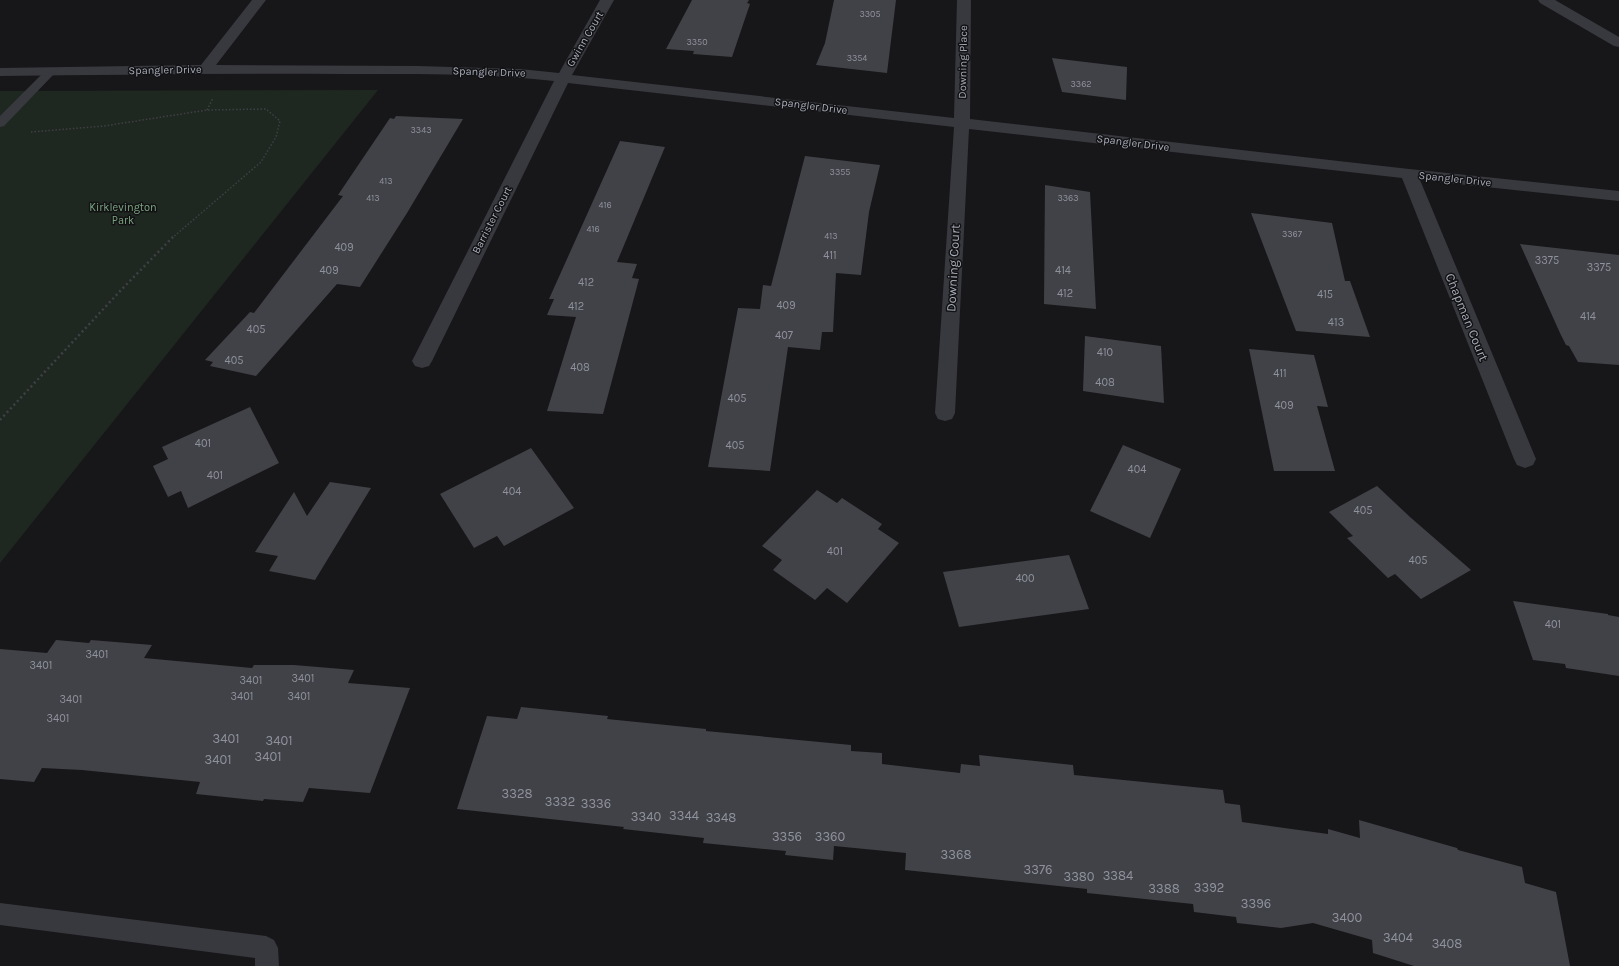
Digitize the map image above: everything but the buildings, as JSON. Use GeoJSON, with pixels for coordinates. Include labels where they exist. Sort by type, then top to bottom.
{"type":"FeatureCollection","features":[{"type":"Feature","properties":{"kind":"street"},"geometry":{"type":"LineString","coordinates":[[205,70],[259,0]]}},
{"type":"Feature","properties":{"kind":"street","name":"Gwinn Court"},"geometry":{"type":"LineString","coordinates":[[563,78],[607,0]]}},
{"type":"Feature","properties":{"kind":"street","name":"Downing Place"},"geometry":{"type":"LineString","coordinates":[[962,123],[964,0]]}},
{"type":"Feature","properties":{"kind":"street"},"geometry":{"type":"LineString","coordinates":[[1545,0],[1619,43]]}},
{"type":"Feature","properties":{"kind":"street","name":"Spangler Drive"},"geometry":{"type":"LineString","coordinates":[[0,72],[228,69],[418,70],[520,73],[1409,174],[1619,196]]}},
{"type":"Feature","properties":{"kind":"street","name":"Barrister Court"},"geometry":{"type":"LineString","coordinates":[[422,361],[563,78]]}},
{"type":"Feature","properties":{"kind":"street","name":"Downing Court"},"geometry":{"type":"LineString","coordinates":[[944,413],[962,123]]}},
{"type":"Feature","properties":{"kind":"street","name":"Chapman Court"},"geometry":{"type":"LineString","coordinates":[[1409,174],[1525,459]]}},
{"type":"Feature","properties":{"kind":"lane"},"geometry":{"type":"LineString","coordinates":[[0,123],[50,72]]}},
{"type":"Feature","properties":{"kind":"lane"},"geometry":{"type":"LineString","coordinates":[[0,914],[266,948],[267,966]]}},
{"type":"Feature","properties":{"kind":"path"},"geometry":{"type":"LineString","coordinates":[[0,420],[122,289],[176,234],[261,162],[276,137],[280,121],[266,109],[207,110],[104,126],[27,133]]}},
{"type":"Feature","properties":{"kind":"green space","name":"Kirklevington Park"},"geometry":{"type":"Polygon","coordinates":[[[378,90],[0,563],[0,91],[378,90]]]}}]}
